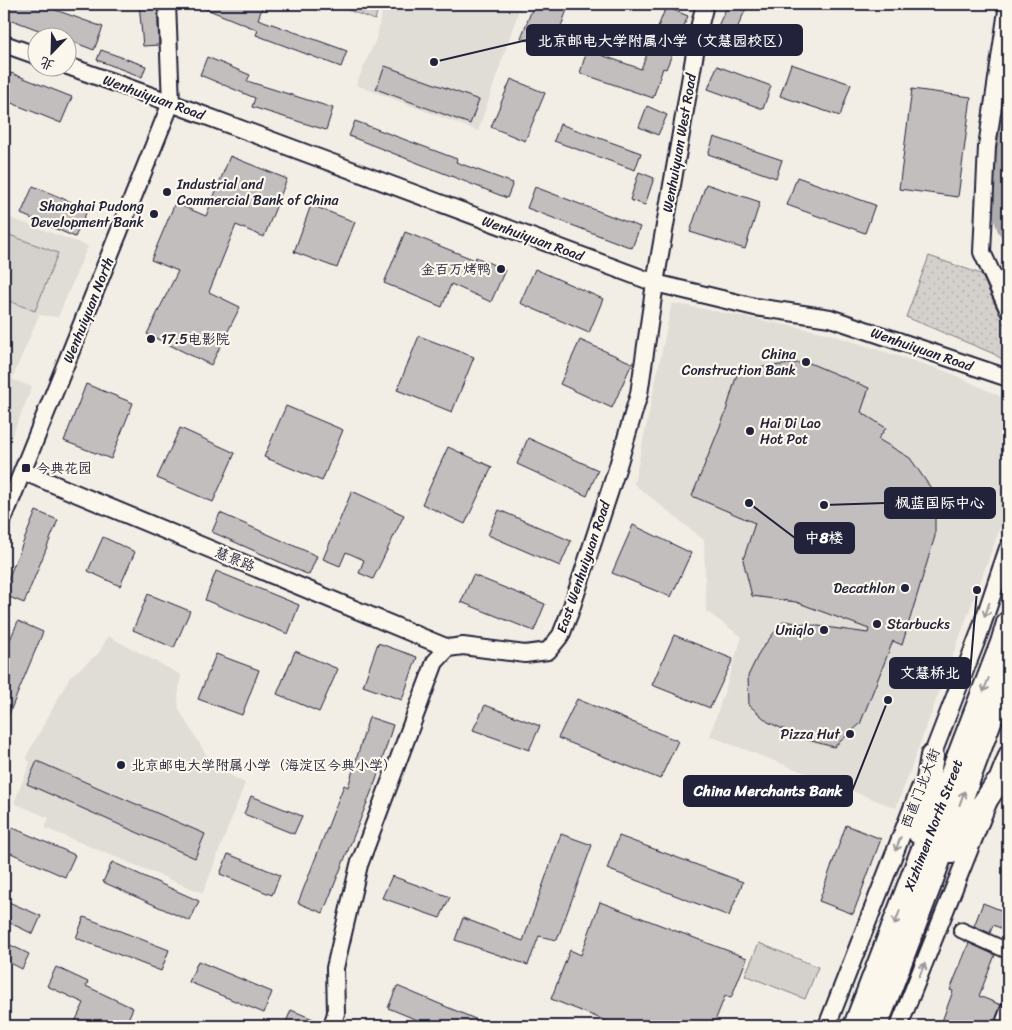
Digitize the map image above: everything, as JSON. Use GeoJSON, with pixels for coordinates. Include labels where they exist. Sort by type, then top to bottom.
{"type":"FeatureCollection","features":[{"type":"Feature","properties":{"kind":"highway","name":"Xizhimen North Street"},"geometry":{"type":"LineString","coordinates":[[876,1026],[921,883],[1008,623]]}},
{"type":"Feature","properties":{"kind":"highway","name":"Xizhimen North Street"},"geometry":{"type":"LineString","coordinates":[[855,1026],[921,883],[1008,672]]}},
{"type":"Feature","properties":{"kind":"highway"},"geometry":{"type":"LineString","coordinates":[[921,883],[932,756]]}},
{"type":"Feature","properties":{"kind":"highway"},"geometry":{"type":"LineString","coordinates":[[921,883],[996,785]]}},
{"type":"Feature","properties":{"kind":"street"},"geometry":{"type":"LineString","coordinates":[[167,4],[172,103]]}},
{"type":"Feature","properties":{"kind":"street","name":"Wenhuiyuan West Road"},"geometry":{"type":"LineString","coordinates":[[655,283],[698,34],[705,4]]}},
{"type":"Feature","properties":{"kind":"street"},"geometry":{"type":"LineString","coordinates":[[1008,4],[987,147],[982,252],[1008,309]]}},
{"type":"Feature","properties":{"kind":"street"},"geometry":{"type":"LineString","coordinates":[[4,44],[28,52]]}},
{"type":"Feature","properties":{"kind":"street","name":"Wenhuiyuan Road"},"geometry":{"type":"LineString","coordinates":[[78,70],[655,283],[755,307],[830,318],[1008,378]]}},
{"type":"Feature","properties":{"kind":"street","name":"Wenhuiyuan North"},"geometry":{"type":"LineString","coordinates":[[4,517],[172,103]]}},
{"type":"Feature","properties":{"kind":"street","name":"East Wenhuiyuan Road"},"geometry":{"type":"LineString","coordinates":[[448,648],[463,646],[525,654],[548,651],[561,635],[617,469],[639,394],[655,283]]}},
{"type":"Feature","properties":{"kind":"street","name":"慧景路"},"geometry":{"type":"LineString","coordinates":[[22,471],[448,648]]}},
{"type":"Feature","properties":{"kind":"street","name":"西直门北大街"},"geometry":{"type":"LineString","coordinates":[[827,1026],[979,634],[1008,548]]}},
{"type":"Feature","properties":{"kind":"street"},"geometry":{"type":"LineString","coordinates":[[332,1026],[336,1013],[335,968],[359,865],[435,662],[448,648]]}},
{"type":"Feature","properties":{"kind":"street"},"geometry":{"type":"LineString","coordinates":[[899,1026],[1008,753]]}},
{"type":"Feature","properties":{"kind":"street"},"geometry":{"type":"LineString","coordinates":[[961,930],[1008,951]]}},
{"type":"Feature","properties":{"kind":"street"},"geometry":{"type":"LineString","coordinates":[[1002,1026],[1008,1010]]}},
{"type":"Feature","properties":{"kind":"shaded area"},"geometry":{"type":"Polygon","coordinates":[[[332,4],[379,4],[375,20],[332,4]]]}},
{"type":"Feature","properties":{"kind":"shaded area"},"geometry":{"type":"Polygon","coordinates":[[[384,4],[521,4],[478,131],[356,85],[376,39],[384,4]]]}},
{"type":"Feature","properties":{"kind":"shaded area"},"geometry":{"type":"Polygon","coordinates":[[[4,216],[88,246],[58,317],[39,315],[12,379],[32,387],[4,455],[4,216]]]}},
{"type":"Feature","properties":{"kind":"shaded area"},"geometry":{"type":"Polygon","coordinates":[[[4,233],[58,253],[35,311],[4,299],[4,233]]]}},
{"type":"Feature","properties":{"kind":"shaded area"},"geometry":{"type":"Polygon","coordinates":[[[929,256],[981,274],[1008,333],[1007,362],[992,353],[906,317],[929,256]]]}},
{"type":"Feature","properties":{"kind":"shaded area"},"geometry":{"type":"Polygon","coordinates":[[[672,303],[823,332],[948,372],[1008,400],[1008,495],[999,531],[896,808],[710,736],[742,637],[706,611],[704,540],[634,484],[672,303]]]}},
{"type":"Feature","properties":{"kind":"shaded area","name":"北京邮电大学附属小学（海淀区今典小学）"},"geometry":{"type":"Polygon","coordinates":[[[108,636],[181,675],[178,697],[179,710],[213,766],[245,783],[203,893],[45,828],[49,818],[14,803],[30,763],[26,757],[70,677],[99,653],[108,636]]]}},
{"type":"Feature","properties":{"kind":"shaded area"},"geometry":{"type":"Polygon","coordinates":[[[759,943],[818,967],[805,999],[745,975],[759,943]]]}},
{"type":"Feature","properties":{"kind":"building"},"geometry":{"type":"Polygon","coordinates":[[[4,4],[39,4],[103,27],[94,50],[78,44],[78,28],[33,28],[4,17],[4,4]]]}},
{"type":"Feature","properties":{"kind":"building"},"geometry":{"type":"Polygon","coordinates":[[[139,4],[157,4],[159,45],[143,46],[139,4]]]}},
{"type":"Feature","properties":{"kind":"building"},"geometry":{"type":"Polygon","coordinates":[[[194,4],[257,4],[263,6],[258,19],[347,51],[341,67],[256,35],[258,30],[194,4]]]}},
{"type":"Feature","properties":{"kind":"building"},"geometry":{"type":"Polygon","coordinates":[[[534,4],[569,4],[553,49],[521,38],[534,4]]]}},
{"type":"Feature","properties":{"kind":"building"},"geometry":{"type":"Polygon","coordinates":[[[728,4],[748,4],[735,33],[718,26],[728,4]]]}},
{"type":"Feature","properties":{"kind":"building"},"geometry":{"type":"Polygon","coordinates":[[[666,7],[688,16],[666,69],[663,68],[653,98],[580,73],[587,50],[641,69],[666,7]]]}},
{"type":"Feature","properties":{"kind":"building"},"geometry":{"type":"Polygon","coordinates":[[[101,50],[146,66],[142,77],[97,60],[101,50]]]}},
{"type":"Feature","properties":{"kind":"building"},"geometry":{"type":"Polygon","coordinates":[[[207,57],[250,75],[247,81],[333,108],[326,130],[252,107],[255,98],[200,75],[207,57]]]}},
{"type":"Feature","properties":{"kind":"building"},"geometry":{"type":"Polygon","coordinates":[[[791,64],[851,84],[840,116],[780,96],[791,64]]]}},
{"type":"Feature","properties":{"kind":"building"},"geometry":{"type":"Polygon","coordinates":[[[385,66],[479,100],[470,124],[376,89],[385,66]]]}},
{"type":"Feature","properties":{"kind":"building"},"geometry":{"type":"Polygon","coordinates":[[[717,66],[771,86],[763,109],[708,89],[717,66]]]}},
{"type":"Feature","properties":{"kind":"building"},"geometry":{"type":"Polygon","coordinates":[[[11,73],[72,97],[61,123],[4,100],[4,91],[11,73]]]}},
{"type":"Feature","properties":{"kind":"building"},"geometry":{"type":"Polygon","coordinates":[[[511,79],[545,93],[525,141],[491,127],[511,79]]]}},
{"type":"Feature","properties":{"kind":"building"},"geometry":{"type":"Polygon","coordinates":[[[912,89],[971,97],[958,197],[899,189],[912,89]]]}},
{"type":"Feature","properties":{"kind":"building"},"geometry":{"type":"Polygon","coordinates":[[[647,106],[667,115],[658,135],[639,127],[647,106]]]}},
{"type":"Feature","properties":{"kind":"building"},"geometry":{"type":"Polygon","coordinates":[[[355,121],[457,159],[456,162],[513,183],[507,198],[349,136],[355,121]]]}},
{"type":"Feature","properties":{"kind":"building"},"geometry":{"type":"Polygon","coordinates":[[[560,124],[641,153],[635,170],[554,141],[560,124]]]}},
{"type":"Feature","properties":{"kind":"building"},"geometry":{"type":"Polygon","coordinates":[[[714,137],[782,160],[776,178],[708,154],[714,137]]]}},
{"type":"Feature","properties":{"kind":"building"},"geometry":{"type":"Polygon","coordinates":[[[230,156],[287,179],[264,237],[236,225],[209,292],[240,307],[211,365],[147,334],[178,271],[151,260],[175,203],[206,216],[230,156]]]}},
{"type":"Feature","properties":{"kind":"building"},"geometry":{"type":"Polygon","coordinates":[[[639,172],[654,178],[645,205],[630,200],[639,172]]]}},
{"type":"Feature","properties":{"kind":"building"},"geometry":{"type":"Polygon","coordinates":[[[797,177],[875,205],[865,233],[787,205],[797,177]]]}},
{"type":"Feature","properties":{"kind":"building"},"geometry":{"type":"Polygon","coordinates":[[[706,184],[760,202],[745,249],[690,232],[706,184]]]}},
{"type":"Feature","properties":{"kind":"building"},"geometry":{"type":"Polygon","coordinates":[[[33,186],[88,209],[75,237],[21,214],[33,186]]]}},
{"type":"Feature","properties":{"kind":"building"},"geometry":{"type":"Polygon","coordinates":[[[535,187],[640,227],[632,248],[527,208],[535,187]]]}},
{"type":"Feature","properties":{"kind":"building"},"geometry":{"type":"Polygon","coordinates":[[[311,205],[355,222],[337,268],[294,252],[311,205]]]}},
{"type":"Feature","properties":{"kind":"building"},"geometry":{"type":"Polygon","coordinates":[[[405,232],[475,260],[476,257],[505,270],[491,302],[451,284],[442,307],[384,283],[405,232]]]}},
{"type":"Feature","properties":{"kind":"building"},"geometry":{"type":"Polygon","coordinates":[[[535,269],[603,299],[589,333],[520,303],[535,269]]]}},
{"type":"Feature","properties":{"kind":"building"},"geometry":{"type":"Polygon","coordinates":[[[419,336],[474,357],[452,412],[397,390],[419,336]]]}},
{"type":"Feature","properties":{"kind":"building"},"geometry":{"type":"Polygon","coordinates":[[[580,340],[632,363],[612,408],[560,384],[580,340]]]}},
{"type":"Feature","properties":{"kind":"building"},"geometry":{"type":"Polygon","coordinates":[[[807,362],[869,388],[861,412],[886,428],[878,439],[910,458],[935,494],[935,536],[902,645],[893,641],[860,724],[834,747],[804,739],[768,722],[749,705],[748,676],[760,651],[783,621],[868,633],[869,629],[796,602],[752,596],[743,560],[755,523],[692,496],[725,414],[737,374],[763,367],[807,362]]]}},
{"type":"Feature","properties":{"kind":"building"},"geometry":{"type":"Polygon","coordinates":[[[86,384],[133,403],[111,459],[64,441],[86,384]]]}},
{"type":"Feature","properties":{"kind":"building"},"geometry":{"type":"Polygon","coordinates":[[[286,406],[343,430],[322,481],[264,457],[286,406]]]}},
{"type":"Feature","properties":{"kind":"building"},"geometry":{"type":"Polygon","coordinates":[[[180,428],[235,453],[213,502],[157,478],[180,428]]]}},
{"type":"Feature","properties":{"kind":"building"},"geometry":{"type":"Polygon","coordinates":[[[528,438],[598,470],[587,496],[517,464],[528,438]]]}},
{"type":"Feature","properties":{"kind":"building"},"geometry":{"type":"Polygon","coordinates":[[[448,447],[492,467],[465,524],[422,504],[448,447]]]}},
{"type":"Feature","properties":{"kind":"building"},"geometry":{"type":"Polygon","coordinates":[[[352,491],[404,515],[373,579],[359,573],[364,560],[346,552],[340,566],[323,559],[352,491]]]}},
{"type":"Feature","properties":{"kind":"building"},"geometry":{"type":"Polygon","coordinates":[[[499,510],[571,541],[560,566],[488,535],[499,510]]]}},
{"type":"Feature","properties":{"kind":"building"},"geometry":{"type":"Polygon","coordinates":[[[36,511],[58,520],[24,603],[4,595],[4,589],[36,511]]]}},
{"type":"Feature","properties":{"kind":"building"},"geometry":{"type":"Polygon","coordinates":[[[220,513],[317,556],[309,575],[212,532],[220,513]]]}},
{"type":"Feature","properties":{"kind":"building"},"geometry":{"type":"Polygon","coordinates":[[[633,525],[691,553],[671,597],[612,573],[633,525]]]}},
{"type":"Feature","properties":{"kind":"building"},"geometry":{"type":"Polygon","coordinates":[[[103,537],[135,552],[120,586],[88,571],[103,537]]]}},
{"type":"Feature","properties":{"kind":"building"},"geometry":{"type":"Polygon","coordinates":[[[216,571],[299,605],[288,634],[205,600],[216,571]]]}},
{"type":"Feature","properties":{"kind":"building"},"geometry":{"type":"Polygon","coordinates":[[[473,575],[545,604],[534,631],[461,602],[473,575]]]}},
{"type":"Feature","properties":{"kind":"building"},"geometry":{"type":"Polygon","coordinates":[[[148,594],[190,611],[174,648],[133,630],[148,594]]]}},
{"type":"Feature","properties":{"kind":"building"},"geometry":{"type":"Polygon","coordinates":[[[18,621],[43,632],[4,726],[4,654],[18,621]]]}},
{"type":"Feature","properties":{"kind":"building"},"geometry":{"type":"Polygon","coordinates":[[[674,635],[733,659],[710,708],[652,685],[674,635]]]}},
{"type":"Feature","properties":{"kind":"building"},"geometry":{"type":"Polygon","coordinates":[[[378,643],[417,657],[402,700],[363,686],[378,643]]]}},
{"type":"Feature","properties":{"kind":"building"},"geometry":{"type":"Polygon","coordinates":[[[295,651],[338,669],[319,712],[277,694],[295,651]]]}},
{"type":"Feature","properties":{"kind":"building"},"geometry":{"type":"Polygon","coordinates":[[[216,654],[259,670],[242,715],[198,699],[216,654]]]}},
{"type":"Feature","properties":{"kind":"building"},"geometry":{"type":"Polygon","coordinates":[[[577,699],[678,741],[660,779],[558,738],[577,699]]]}},
{"type":"Feature","properties":{"kind":"building"},"geometry":{"type":"Polygon","coordinates":[[[485,705],[540,726],[529,750],[473,730],[485,705]]]}},
{"type":"Feature","properties":{"kind":"building"},"geometry":{"type":"Polygon","coordinates":[[[369,717],[393,725],[376,780],[323,913],[298,903],[344,785],[348,787],[369,717]]]}},
{"type":"Feature","properties":{"kind":"building"},"geometry":{"type":"Polygon","coordinates":[[[37,761],[205,834],[195,858],[27,784],[37,761]]]}},
{"type":"Feature","properties":{"kind":"building"},"geometry":{"type":"Polygon","coordinates":[[[251,796],[302,816],[294,834],[244,814],[251,796]]]}},
{"type":"Feature","properties":{"kind":"building"},"geometry":{"type":"Polygon","coordinates":[[[4,824],[75,855],[65,877],[4,850],[4,824]]]}},
{"type":"Feature","properties":{"kind":"building"},"geometry":{"type":"Polygon","coordinates":[[[846,825],[881,839],[853,914],[819,901],[846,825]]]}},
{"type":"Feature","properties":{"kind":"building"},"geometry":{"type":"Polygon","coordinates":[[[561,834],[592,845],[557,940],[539,936],[528,965],[455,940],[463,918],[523,941],[561,834]]]}},
{"type":"Feature","properties":{"kind":"building"},"geometry":{"type":"Polygon","coordinates":[[[619,836],[743,882],[729,916],[607,869],[619,836]]]}},
{"type":"Feature","properties":{"kind":"building"},"geometry":{"type":"Polygon","coordinates":[[[228,854],[280,875],[272,895],[220,874],[228,854]]]}},
{"type":"Feature","properties":{"kind":"building"},"geometry":{"type":"Polygon","coordinates":[[[112,862],[199,901],[190,921],[103,882],[112,862]]]}},
{"type":"Feature","properties":{"kind":"building"},"geometry":{"type":"Polygon","coordinates":[[[392,876],[450,897],[440,918],[382,898],[392,876]]]}},
{"type":"Feature","properties":{"kind":"building"},"geometry":{"type":"Polygon","coordinates":[[[4,900],[41,916],[33,934],[4,920],[4,900]]]}},
{"type":"Feature","properties":{"kind":"building"},"geometry":{"type":"Polygon","coordinates":[[[600,902],[747,958],[731,998],[725,996],[713,1026],[619,1026],[551,999],[570,950],[581,955],[600,902]]]}},
{"type":"Feature","properties":{"kind":"building"},"geometry":{"type":"Polygon","coordinates":[[[983,903],[1008,913],[1008,931],[993,925],[990,933],[974,926],[983,903]]]}},
{"type":"Feature","properties":{"kind":"building"},"geometry":{"type":"Polygon","coordinates":[[[84,917],[169,950],[161,971],[76,938],[84,917]]]}},
{"type":"Feature","properties":{"kind":"building"},"geometry":{"type":"Polygon","coordinates":[[[4,942],[29,954],[22,969],[4,960],[4,942]]]}},
{"type":"Feature","properties":{"kind":"building"},"geometry":{"type":"Polygon","coordinates":[[[969,943],[995,955],[979,996],[1001,1005],[993,1026],[982,1026],[962,1019],[959,1026],[941,1024],[953,991],[950,990],[969,943]]]}},
{"type":"Feature","properties":{"kind":"building"},"geometry":{"type":"Polygon","coordinates":[[[198,961],[272,992],[264,1013],[189,982],[198,961]]]}},
{"type":"Feature","properties":{"kind":"building"},"geometry":{"type":"Polygon","coordinates":[[[56,967],[88,982],[86,986],[133,1008],[125,1026],[73,1026],[84,1003],[47,986],[56,967]]]}},
{"type":"Feature","properties":{"kind":"building"},"geometry":{"type":"Polygon","coordinates":[[[397,986],[492,1026],[432,1026],[388,1008],[397,986]]]}},
{"type":"Feature","properties":{"kind":"building"},"geometry":{"type":"Polygon","coordinates":[[[291,1010],[323,1023],[322,1026],[296,1026],[286,1022],[291,1010]]]}},
{"type":"Feature","properties":{"kind":"waterway"},"geometry":{"type":"LineString","coordinates":[[1008,126],[999,201],[1008,227]]}},
{"type":"Feature","properties":{"kind":"place","name":"北京邮电大学附属小学（文慧园校区）"},"geometry":{"type":"Point","coordinates":[434,62]}},
{"type":"Feature","properties":{"kind":"place","name":"Industrial and Commercial Bank of China"},"geometry":{"type":"Point","coordinates":[167,192]}},
{"type":"Feature","properties":{"kind":"place","name":"Shanghai Pudong Development Bank"},"geometry":{"type":"Point","coordinates":[154,214]}},
{"type":"Feature","properties":{"kind":"place","name":"金百万烤鸭"},"geometry":{"type":"Point","coordinates":[501,269]}},
{"type":"Feature","properties":{"kind":"place","name":"17.5电影院"},"geometry":{"type":"Point","coordinates":[151,339]}},
{"type":"Feature","properties":{"kind":"place","name":"China Construction Bank"},"geometry":{"type":"Point","coordinates":[806,362]}},
{"type":"Feature","properties":{"kind":"place","name":"Hai Di Lao Hot Pot"},"geometry":{"type":"Point","coordinates":[750,431]}},
{"type":"Feature","properties":{"kind":"place","name":"今典花园"},"geometry":{"type":"Point","coordinates":[26,468]}},
{"type":"Feature","properties":{"kind":"place","name":"中8楼"},"geometry":{"type":"Point","coordinates":[749,503]}},
{"type":"Feature","properties":{"kind":"place","name":"枫蓝国际中心"},"geometry":{"type":"Point","coordinates":[824,505]}},
{"type":"Feature","properties":{"kind":"place","name":"Decathlon"},"geometry":{"type":"Point","coordinates":[905,588]}},
{"type":"Feature","properties":{"kind":"place","name":"文慧桥北"},"geometry":{"type":"Point","coordinates":[977,590]}},
{"type":"Feature","properties":{"kind":"place","name":"Starbucks"},"geometry":{"type":"Point","coordinates":[877,624]}},
{"type":"Feature","properties":{"kind":"place","name":"Uniqlo"},"geometry":{"type":"Point","coordinates":[824,630]}},
{"type":"Feature","properties":{"kind":"place","name":"China Merchants Bank"},"geometry":{"type":"Point","coordinates":[888,700]}},
{"type":"Feature","properties":{"kind":"place","name":"Pizza Hut"},"geometry":{"type":"Point","coordinates":[850,734]}},
{"type":"Feature","properties":{"kind":"place","name":"北京邮电大学附属小学（海淀区今典小学）"},"geometry":{"type":"Point","coordinates":[121,765]}}]}
